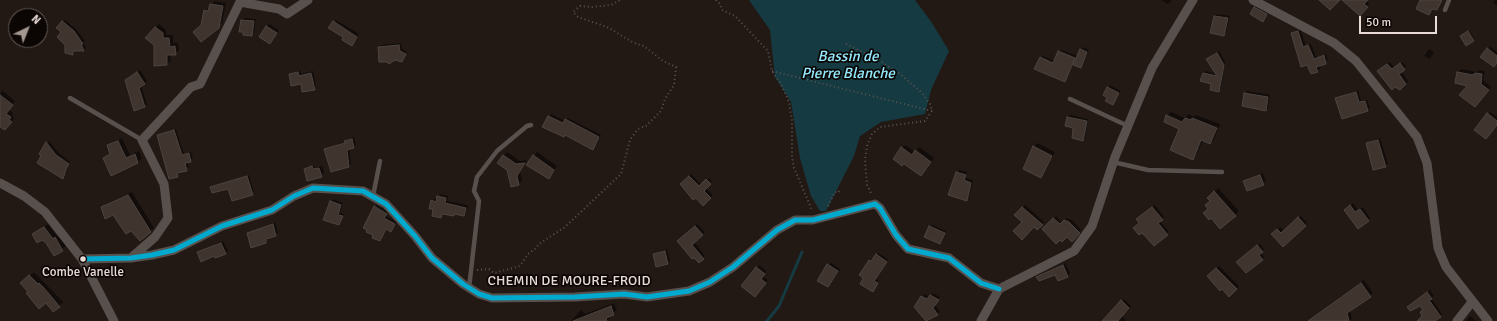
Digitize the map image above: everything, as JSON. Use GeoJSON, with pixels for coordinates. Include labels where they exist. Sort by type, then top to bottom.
{"type":"FeatureCollection","features":[{"type":"Feature","properties":{"kind":"street"},"geometry":{"type":"LineString","coordinates":[[131,258],[155,237],[168,218],[164,184],[142,140],[191,87],[200,84],[240,2],[279,9],[287,14],[308,0]]}},
{"type":"Feature","properties":{"kind":"street"},"geometry":{"type":"LineString","coordinates":[[981,321],[999,290],[1034,270],[1074,251],[1092,226],[1113,162],[1152,68],[1192,0]]}},
{"type":"Feature","properties":{"kind":"street"},"geometry":{"type":"LineString","coordinates":[[1253,0],[1334,43],[1351,56],[1417,137],[1427,163],[1438,248],[1446,267],[1488,321]]}},
{"type":"Feature","properties":{"kind":"street"},"geometry":{"type":"LineString","coordinates":[[0,184],[24,196],[46,212],[82,259],[114,321]]}},
{"type":"Feature","properties":{"kind":"street","name":"CHEMIN DE MOURE-FROID"},"geometry":{"type":"LineString","coordinates":[[82,259],[152,256],[174,250],[222,226],[272,210],[294,196],[313,188],[363,191],[386,204],[415,236],[432,258],[469,288],[479,294],[492,298],[575,297],[624,294],[647,297],[690,291],[710,282],[733,267],[777,230],[795,220],[817,219],[875,204]]}},
{"type":"Feature","properties":{"kind":"street"},"geometry":{"type":"LineString","coordinates":[[875,204],[880,208],[896,235],[908,249],[949,258],[981,283],[999,290]]}},
{"type":"Feature","properties":{"kind":"street"},"geometry":{"type":"LineString","coordinates":[[1457,321],[1472,302]]}},
{"type":"Feature","properties":{"kind":"lane"},"geometry":{"type":"LineString","coordinates":[[1445,10],[1449,0]]}},
{"type":"Feature","properties":{"kind":"lane"},"geometry":{"type":"LineString","coordinates":[[70,98],[142,140]]}},
{"type":"Feature","properties":{"kind":"lane"},"geometry":{"type":"LineString","coordinates":[[1070,99],[1128,126]]}},
{"type":"Feature","properties":{"kind":"lane"},"geometry":{"type":"LineString","coordinates":[[469,288],[479,201],[474,190],[477,177],[497,151],[527,126],[531,125]]}},
{"type":"Feature","properties":{"kind":"lane"},"geometry":{"type":"LineString","coordinates":[[373,196],[380,161]]}},
{"type":"Feature","properties":{"kind":"lane"},"geometry":{"type":"LineString","coordinates":[[1113,162],[1148,170],[1222,172]]}},
{"type":"Feature","properties":{"kind":"path"},"geometry":{"type":"LineString","coordinates":[[471,273],[489,269],[494,273],[520,266],[528,254],[539,244],[565,228],[621,174],[630,140],[638,129],[646,126],[661,111],[665,99],[674,85],[676,67],[663,61],[644,46],[634,43],[607,27],[578,17],[573,12],[580,6],[611,6],[620,0]]}},
{"type":"Feature","properties":{"kind":"path"},"geometry":{"type":"LineString","coordinates":[[716,0],[720,4],[722,10],[735,16],[768,51],[772,71],[781,84],[789,102],[792,121],[792,157],[794,168],[817,219]]}},
{"type":"Feature","properties":{"kind":"path"},"geometry":{"type":"LineString","coordinates":[[846,44],[879,60],[900,74],[922,93],[930,104],[932,111]]}},
{"type":"Feature","properties":{"kind":"path"},"geometry":{"type":"LineString","coordinates":[[772,71],[932,111]]}},
{"type":"Feature","properties":{"kind":"path"},"geometry":{"type":"LineString","coordinates":[[875,204],[867,185],[867,146],[872,134],[880,127],[925,121],[932,111]]}},
{"type":"Feature","properties":{"kind":"path"},"geometry":{"type":"LineString","coordinates":[[817,219],[835,192],[839,191]]}},
{"type":"Feature","properties":{"kind":"water","name":"Bassin de Pierre Blanche"},"geometry":{"type":"Polygon","coordinates":[[[749,0],[915,0],[932,23],[949,51],[931,90],[925,114],[881,122],[860,136],[854,156],[826,211],[820,211],[811,196],[800,158],[791,102],[775,77],[770,30],[749,0]]]}},
{"type":"Feature","properties":{"kind":"building"},"geometry":{"type":"Polygon","coordinates":[[[1319,0],[1340,0],[1330,10],[1319,0]]]}},
{"type":"Feature","properties":{"kind":"building"},"geometry":{"type":"Polygon","coordinates":[[[1342,0],[1368,0],[1364,4],[1368,7],[1360,16],[1342,0]]]}},
{"type":"Feature","properties":{"kind":"building"},"geometry":{"type":"Polygon","coordinates":[[[1420,0],[1442,0],[1437,10],[1432,9],[1429,15],[1416,9],[1420,0]]]}},
{"type":"Feature","properties":{"kind":"building"},"geometry":{"type":"Polygon","coordinates":[[[210,4],[223,6],[219,28],[201,42],[193,32],[201,25],[204,10],[208,11],[210,4]]]}},
{"type":"Feature","properties":{"kind":"building"},"geometry":{"type":"Polygon","coordinates":[[[1254,7],[1267,14],[1263,22],[1250,14],[1254,7]]]}},
{"type":"Feature","properties":{"kind":"building"},"geometry":{"type":"Polygon","coordinates":[[[1214,16],[1228,18],[1224,36],[1210,33],[1214,16]]]}},
{"type":"Feature","properties":{"kind":"building"},"geometry":{"type":"Polygon","coordinates":[[[241,20],[254,21],[252,36],[243,35],[243,32],[239,32],[241,20]]]}},
{"type":"Feature","properties":{"kind":"building"},"geometry":{"type":"Polygon","coordinates":[[[62,21],[74,31],[83,44],[81,44],[84,51],[73,51],[73,55],[65,53],[65,45],[57,37],[61,32],[56,28],[62,21]]]}},
{"type":"Feature","properties":{"kind":"building"},"geometry":{"type":"Polygon","coordinates":[[[333,21],[357,37],[352,46],[342,40],[343,37],[328,28],[333,21]]]}},
{"type":"Feature","properties":{"kind":"building"},"geometry":{"type":"Polygon","coordinates":[[[266,26],[277,33],[270,44],[259,37],[266,26]]]}},
{"type":"Feature","properties":{"kind":"building"},"geometry":{"type":"Polygon","coordinates":[[[155,27],[163,33],[163,38],[169,38],[170,47],[175,46],[176,55],[167,55],[167,65],[154,66],[154,45],[145,38],[155,27]]]}},
{"type":"Feature","properties":{"kind":"building"},"geometry":{"type":"Polygon","coordinates":[[[1298,31],[1303,47],[1308,45],[1314,59],[1324,55],[1326,64],[1316,67],[1318,72],[1311,74],[1307,65],[1301,67],[1291,33],[1298,31]]]}},
{"type":"Feature","properties":{"kind":"building"},"geometry":{"type":"Polygon","coordinates":[[[1468,31],[1474,41],[1466,46],[1460,36],[1468,31]]]}},
{"type":"Feature","properties":{"kind":"building"},"geometry":{"type":"Polygon","coordinates":[[[399,45],[400,51],[406,54],[402,62],[395,60],[389,64],[387,62],[379,62],[378,47],[399,45]]]}},
{"type":"Feature","properties":{"kind":"building"},"geometry":{"type":"Polygon","coordinates":[[[1487,48],[1497,56],[1497,63],[1494,67],[1480,57],[1487,48]]]}},
{"type":"Feature","properties":{"kind":"building"},"geometry":{"type":"Polygon","coordinates":[[[1080,49],[1087,52],[1081,68],[1073,65],[1080,49]]]}},
{"type":"Feature","properties":{"kind":"building"},"geometry":{"type":"Polygon","coordinates":[[[1058,51],[1075,58],[1065,82],[1034,69],[1040,57],[1053,63],[1058,51]]]}},
{"type":"Feature","properties":{"kind":"building"},"geometry":{"type":"Polygon","coordinates":[[[1217,53],[1224,65],[1219,92],[1210,90],[1211,84],[1200,81],[1203,73],[1217,76],[1206,59],[1217,53]]]}},
{"type":"Feature","properties":{"kind":"building"},"geometry":{"type":"Polygon","coordinates":[[[1400,63],[1405,70],[1399,74],[1406,84],[1400,90],[1395,87],[1392,90],[1377,71],[1387,64],[1392,69],[1400,63]]]}},
{"type":"Feature","properties":{"kind":"building"},"geometry":{"type":"Polygon","coordinates":[[[137,72],[145,84],[139,88],[145,107],[134,111],[125,80],[137,72]]]}},
{"type":"Feature","properties":{"kind":"building"},"geometry":{"type":"Polygon","coordinates":[[[298,72],[299,76],[311,73],[315,90],[302,92],[301,84],[291,86],[289,74],[298,72]]]}},
{"type":"Feature","properties":{"kind":"building"},"geometry":{"type":"Polygon","coordinates":[[[1457,72],[1473,75],[1475,73],[1482,74],[1481,84],[1489,90],[1475,107],[1459,95],[1467,86],[1455,83],[1457,72]]]}},
{"type":"Feature","properties":{"kind":"building"},"geometry":{"type":"Polygon","coordinates":[[[1107,87],[1119,93],[1113,105],[1105,101],[1107,98],[1103,95],[1107,87]]]}},
{"type":"Feature","properties":{"kind":"building"},"geometry":{"type":"Polygon","coordinates":[[[1356,92],[1359,102],[1365,101],[1368,111],[1342,119],[1335,98],[1356,92]]]}},
{"type":"Feature","properties":{"kind":"building"},"geometry":{"type":"Polygon","coordinates":[[[1244,93],[1268,97],[1266,111],[1242,106],[1244,93]]]}},
{"type":"Feature","properties":{"kind":"building"},"geometry":{"type":"Polygon","coordinates":[[[0,95],[13,105],[6,114],[11,117],[9,120],[12,122],[5,130],[0,127],[0,95]]]}},
{"type":"Feature","properties":{"kind":"building"},"geometry":{"type":"Polygon","coordinates":[[[1487,113],[1497,121],[1497,125],[1486,139],[1474,130],[1487,113]]]}},
{"type":"Feature","properties":{"kind":"building"},"geometry":{"type":"Polygon","coordinates":[[[1166,115],[1182,122],[1185,118],[1191,120],[1192,118],[1217,128],[1210,144],[1201,140],[1193,160],[1170,150],[1179,129],[1164,122],[1166,115]]]}},
{"type":"Feature","properties":{"kind":"building"},"geometry":{"type":"Polygon","coordinates":[[[548,116],[563,123],[565,119],[599,137],[593,150],[565,135],[564,137],[542,127],[548,116]]]}},
{"type":"Feature","properties":{"kind":"building"},"geometry":{"type":"Polygon","coordinates":[[[1067,117],[1087,121],[1083,141],[1072,138],[1073,128],[1065,126],[1067,117]]]}},
{"type":"Feature","properties":{"kind":"building"},"geometry":{"type":"Polygon","coordinates":[[[174,130],[182,155],[189,153],[191,162],[185,163],[187,171],[177,173],[178,177],[169,179],[157,135],[174,130]]]}},
{"type":"Feature","properties":{"kind":"building"},"geometry":{"type":"Polygon","coordinates":[[[352,139],[354,148],[347,150],[349,167],[331,172],[324,149],[345,143],[344,141],[352,139]]]}},
{"type":"Feature","properties":{"kind":"building"},"geometry":{"type":"Polygon","coordinates":[[[1378,140],[1386,167],[1373,170],[1366,143],[1378,140]]]}},
{"type":"Feature","properties":{"kind":"building"},"geometry":{"type":"Polygon","coordinates":[[[118,141],[126,158],[135,154],[138,163],[111,176],[103,158],[110,154],[107,145],[118,141]]]}},
{"type":"Feature","properties":{"kind":"building"},"geometry":{"type":"Polygon","coordinates":[[[46,142],[56,155],[69,164],[63,179],[37,163],[41,156],[39,154],[46,142]]]}},
{"type":"Feature","properties":{"kind":"building"},"geometry":{"type":"Polygon","coordinates":[[[1033,146],[1052,156],[1041,178],[1023,169],[1033,146]]]}},
{"type":"Feature","properties":{"kind":"building"},"geometry":{"type":"Polygon","coordinates":[[[901,147],[912,155],[915,150],[931,162],[921,176],[904,164],[902,166],[893,159],[901,147]]]}},
{"type":"Feature","properties":{"kind":"building"},"geometry":{"type":"Polygon","coordinates":[[[503,155],[516,164],[525,163],[517,176],[519,185],[511,187],[507,170],[497,163],[503,155]]]}},
{"type":"Feature","properties":{"kind":"building"},"geometry":{"type":"Polygon","coordinates":[[[533,155],[554,170],[549,179],[526,165],[533,155]]]}},
{"type":"Feature","properties":{"kind":"building"},"geometry":{"type":"Polygon","coordinates":[[[312,166],[313,169],[319,168],[322,177],[307,181],[304,169],[312,166]]]}},
{"type":"Feature","properties":{"kind":"building"},"geometry":{"type":"Polygon","coordinates":[[[956,172],[966,175],[964,180],[971,183],[967,201],[948,195],[956,172]]]}},
{"type":"Feature","properties":{"kind":"building"},"geometry":{"type":"Polygon","coordinates":[[[1260,175],[1264,185],[1247,191],[1243,181],[1260,175]]]}},
{"type":"Feature","properties":{"kind":"building"},"geometry":{"type":"Polygon","coordinates":[[[247,176],[253,195],[232,201],[228,189],[212,193],[210,187],[247,176]]]}},
{"type":"Feature","properties":{"kind":"building"},"geometry":{"type":"Polygon","coordinates":[[[689,176],[699,186],[706,179],[711,184],[704,191],[711,198],[703,206],[696,198],[693,200],[680,184],[689,176]]]}},
{"type":"Feature","properties":{"kind":"building"},"geometry":{"type":"Polygon","coordinates":[[[1214,191],[1236,216],[1220,229],[1211,218],[1209,220],[1203,213],[1208,209],[1205,205],[1210,201],[1207,198],[1214,191]]]}},
{"type":"Feature","properties":{"kind":"building"},"geometry":{"type":"Polygon","coordinates":[[[128,195],[151,232],[140,241],[131,231],[126,234],[113,215],[105,219],[101,207],[128,195]]]}},
{"type":"Feature","properties":{"kind":"building"},"geometry":{"type":"Polygon","coordinates":[[[437,196],[446,198],[445,203],[466,208],[464,216],[442,214],[441,218],[432,216],[433,209],[429,209],[431,200],[436,202],[437,196]]]}},
{"type":"Feature","properties":{"kind":"building"},"geometry":{"type":"Polygon","coordinates":[[[330,201],[341,205],[338,215],[343,216],[339,225],[323,220],[330,201]]]}},
{"type":"Feature","properties":{"kind":"building"},"geometry":{"type":"Polygon","coordinates":[[[1350,205],[1355,212],[1360,209],[1369,221],[1358,229],[1344,210],[1350,205]]]}},
{"type":"Feature","properties":{"kind":"building"},"geometry":{"type":"Polygon","coordinates":[[[374,206],[387,214],[384,218],[395,224],[391,232],[386,229],[380,241],[372,238],[373,235],[366,232],[367,230],[363,228],[374,206]]]}},
{"type":"Feature","properties":{"kind":"building"},"geometry":{"type":"Polygon","coordinates":[[[1022,207],[1043,225],[1037,230],[1034,227],[1022,240],[1013,231],[1022,222],[1014,215],[1022,207]]]}},
{"type":"Feature","properties":{"kind":"building"},"geometry":{"type":"Polygon","coordinates":[[[1152,207],[1163,220],[1158,223],[1168,235],[1154,246],[1142,233],[1139,235],[1133,228],[1139,223],[1136,219],[1152,207]]]}},
{"type":"Feature","properties":{"kind":"building"},"geometry":{"type":"Polygon","coordinates":[[[1298,217],[1306,226],[1283,247],[1271,234],[1277,229],[1281,233],[1298,217]]]}},
{"type":"Feature","properties":{"kind":"building"},"geometry":{"type":"Polygon","coordinates":[[[1053,218],[1060,224],[1064,220],[1069,222],[1080,233],[1072,242],[1067,237],[1062,242],[1060,240],[1056,244],[1042,229],[1053,218]]]}},
{"type":"Feature","properties":{"kind":"building"},"geometry":{"type":"Polygon","coordinates":[[[273,224],[276,236],[266,239],[266,243],[251,248],[247,233],[273,224]]]}},
{"type":"Feature","properties":{"kind":"building"},"geometry":{"type":"Polygon","coordinates":[[[695,226],[703,235],[692,245],[704,259],[699,263],[694,258],[692,259],[677,241],[695,226]]]}},
{"type":"Feature","properties":{"kind":"building"},"geometry":{"type":"Polygon","coordinates":[[[929,226],[945,233],[940,244],[924,237],[929,226]]]}},
{"type":"Feature","properties":{"kind":"building"},"geometry":{"type":"Polygon","coordinates":[[[44,227],[53,239],[55,237],[63,251],[54,256],[46,243],[42,240],[37,243],[32,234],[44,227]]]}},
{"type":"Feature","properties":{"kind":"building"},"geometry":{"type":"Polygon","coordinates":[[[221,243],[226,254],[215,258],[214,256],[201,262],[197,252],[221,243]]]}},
{"type":"Feature","properties":{"kind":"building"},"geometry":{"type":"Polygon","coordinates":[[[1257,245],[1263,252],[1259,255],[1263,260],[1246,273],[1236,262],[1257,245]]]}},
{"type":"Feature","properties":{"kind":"building"},"geometry":{"type":"Polygon","coordinates":[[[665,251],[668,264],[656,267],[653,254],[665,251]]]}},
{"type":"Feature","properties":{"kind":"building"},"geometry":{"type":"Polygon","coordinates":[[[876,254],[887,262],[874,281],[878,283],[873,292],[860,284],[863,278],[859,275],[869,260],[871,261],[876,254]]]}},
{"type":"Feature","properties":{"kind":"building"},"geometry":{"type":"Polygon","coordinates":[[[827,264],[838,271],[828,287],[817,281],[827,264]]]}},
{"type":"Feature","properties":{"kind":"building"},"geometry":{"type":"Polygon","coordinates":[[[1063,265],[1068,277],[1058,281],[1055,275],[1039,281],[1036,277],[1063,265]]]}},
{"type":"Feature","properties":{"kind":"building"},"geometry":{"type":"Polygon","coordinates":[[[756,267],[765,274],[761,279],[766,283],[755,297],[741,286],[756,267]]]}},
{"type":"Feature","properties":{"kind":"building"},"geometry":{"type":"Polygon","coordinates":[[[1216,268],[1237,289],[1229,297],[1222,289],[1220,291],[1207,276],[1216,268]]]}},
{"type":"Feature","properties":{"kind":"building"},"geometry":{"type":"Polygon","coordinates":[[[29,275],[44,288],[60,307],[53,312],[46,303],[39,309],[20,283],[29,275]]]}},
{"type":"Feature","properties":{"kind":"building"},"geometry":{"type":"Polygon","coordinates":[[[1361,283],[1371,297],[1347,313],[1349,321],[1308,321],[1361,283]]]}},
{"type":"Feature","properties":{"kind":"building"},"geometry":{"type":"Polygon","coordinates":[[[1427,292],[1432,299],[1429,300],[1441,317],[1435,321],[1417,321],[1422,316],[1420,312],[1423,310],[1420,306],[1410,311],[1407,307],[1427,292]]]}},
{"type":"Feature","properties":{"kind":"building"},"geometry":{"type":"Polygon","coordinates":[[[930,295],[939,300],[933,308],[938,315],[926,321],[914,307],[921,296],[927,299],[930,295]]]}},
{"type":"Feature","properties":{"kind":"building"},"geometry":{"type":"Polygon","coordinates":[[[1121,300],[1129,308],[1118,321],[1102,321],[1121,300]]]}},
{"type":"Feature","properties":{"kind":"building"},"geometry":{"type":"Polygon","coordinates":[[[611,306],[614,315],[606,318],[607,321],[573,321],[611,306]]]}},
{"type":"Feature","properties":{"kind":"waterway"},"geometry":{"type":"LineString","coordinates":[[767,321],[779,306],[802,252]]}},
{"type":"Feature","properties":{"kind":"transit line"},"geometry":{"type":"LineString","coordinates":[[82,259],[131,258],[174,250],[222,226],[272,210],[294,196],[313,188],[363,191],[386,204],[415,236],[432,258],[463,284],[479,294],[492,298],[575,297],[624,294],[647,297],[689,291],[710,282],[733,267],[777,230],[795,220],[813,220],[875,204],[880,208],[896,235],[908,249],[949,258],[981,283],[999,289]]}},
{"type":"Feature","properties":{"kind":"place","name":"Combe Vanelle"},"geometry":{"type":"Point","coordinates":[83,259]}}]}
